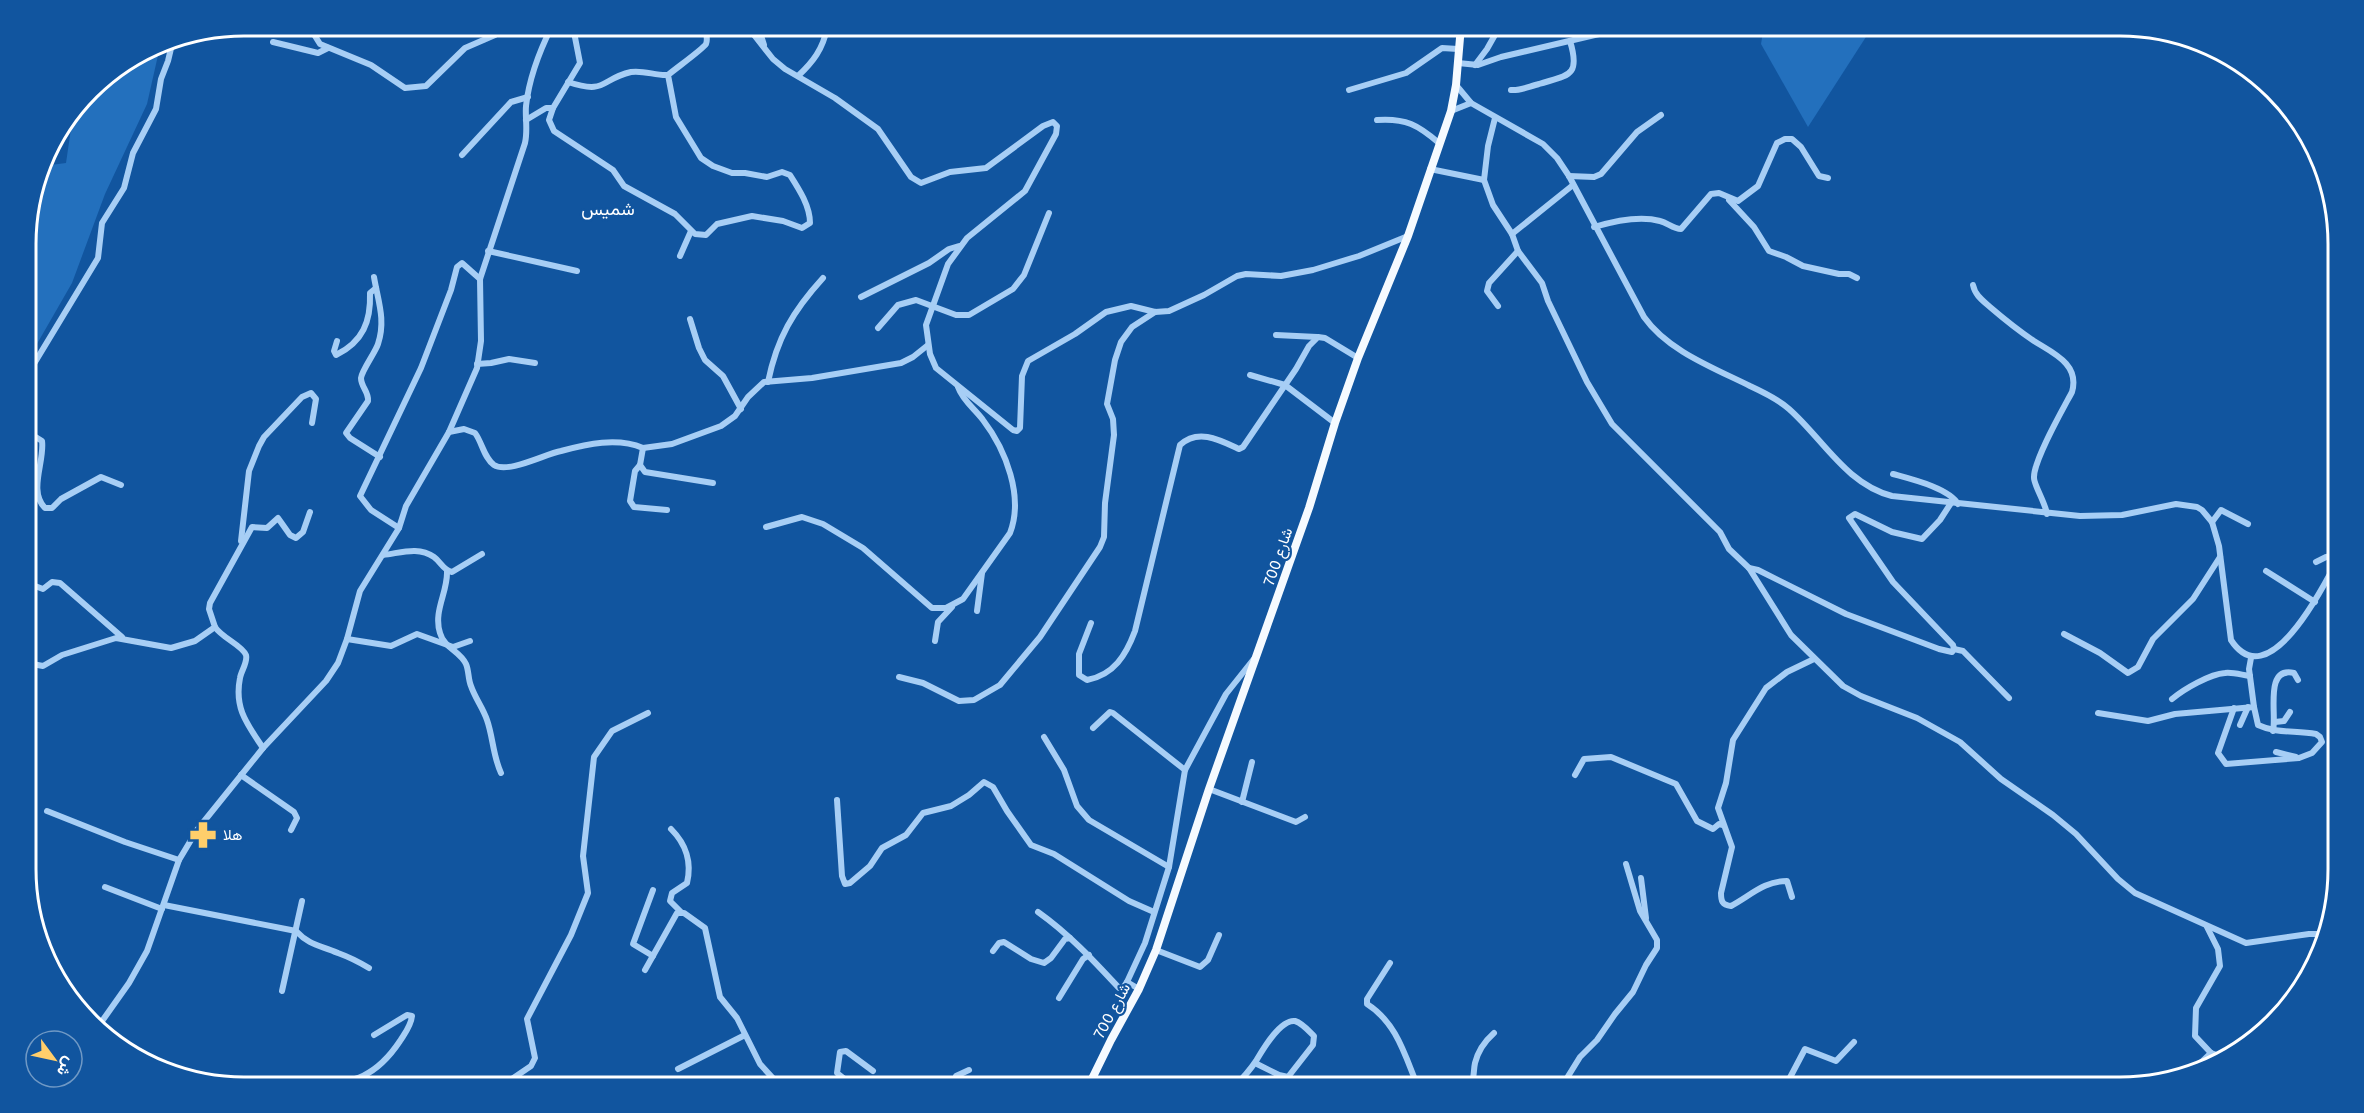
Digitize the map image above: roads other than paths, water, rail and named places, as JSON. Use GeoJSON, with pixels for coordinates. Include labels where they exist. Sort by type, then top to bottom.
{"type":"FeatureCollection","features":[{"type":"Feature","properties":{"kind":"main road","name":"شارع 700"},"geometry":{"type":"LineString","coordinates":[[1093,1077],[1139,989],[1156,950],[1209,789],[1309,508],[1335,423],[1358,358],[1408,236],[1451,111],[1456,85],[1460,36]]}},
{"type":"Feature","properties":{"kind":"street"},"geometry":{"type":"LineString","coordinates":[[316,36],[316,40],[328,48],[370,64],[405,88],[422,88],[436,78],[468,46],[493,36]]}},
{"type":"Feature","properties":{"kind":"street"},"geometry":{"type":"LineString","coordinates":[[102,1021],[138,969],[147,951],[179,860],[197,830],[263,748],[326,681],[338,663],[360,591],[399,528],[406,506],[449,432],[468,390],[477,364],[481,341],[480,279],[525,143],[528,97],[539,53],[547,36]]}},
{"type":"Feature","properties":{"kind":"street"},"geometry":{"type":"LineString","coordinates":[[575,36],[580,63],[549,120],[554,131],[613,170],[624,186],[675,214],[691,231],[701,236],[706,235],[717,224],[752,216],[802,228],[807,226],[810,219],[801,192],[787,172],[767,177],[732,173],[713,166],[701,158],[676,117],[668,75]]}},
{"type":"Feature","properties":{"kind":"street"},"geometry":{"type":"LineString","coordinates":[[568,82],[594,88],[629,73],[643,71],[668,75],[704,47],[706,36]]}},
{"type":"Feature","properties":{"kind":"street"},"geometry":{"type":"LineString","coordinates":[[755,36],[779,64],[835,98],[878,129],[911,177],[921,183],[950,172],[986,168],[1043,126],[1053,122],[1056,124],[1058,130],[1025,191],[960,246],[943,275],[926,325],[928,345],[936,368],[1010,428],[1017,431],[1021,424],[1022,376],[1028,362],[1114,308],[1131,306],[1155,312],[1176,309],[1237,276],[1246,274],[1281,276],[1313,270],[1408,236]]}},
{"type":"Feature","properties":{"kind":"street"},"geometry":{"type":"LineString","coordinates":[[761,36],[765,48]]}},
{"type":"Feature","properties":{"kind":"street"},"geometry":{"type":"LineString","coordinates":[[798,76],[814,61],[824,44],[826,36]]}},
{"type":"Feature","properties":{"kind":"street"},"geometry":{"type":"LineString","coordinates":[[1474,65],[1494,36]]}},
{"type":"Feature","properties":{"kind":"street"},"geometry":{"type":"LineString","coordinates":[[1458,63],[1474,65],[1591,36]]}},
{"type":"Feature","properties":{"kind":"street"},"geometry":{"type":"LineString","coordinates":[[1511,90],[1566,78],[1572,71],[1575,57],[1570,41]]}},
{"type":"Feature","properties":{"kind":"street"},"geometry":{"type":"LineString","coordinates":[[273,42],[318,53],[328,48]]}},
{"type":"Feature","properties":{"kind":"street"},"geometry":{"type":"LineString","coordinates":[[1349,90],[1406,73],[1442,48],[1458,49]]}},
{"type":"Feature","properties":{"kind":"street"},"geometry":{"type":"LineString","coordinates":[[36,360],[98,258],[102,223],[124,188],[133,153],[156,109],[161,79],[171,50]]}},
{"type":"Feature","properties":{"kind":"street"},"geometry":{"type":"LineString","coordinates":[[1456,85],[1472,103],[1543,144],[1557,158],[1569,176],[1594,227],[1644,317],[1665,340],[1789,408],[1843,466],[1871,488],[1892,496],[2047,514],[2106,516],[2181,504],[2202,510],[2212,522],[2220,557],[2228,632],[2235,646],[2251,658],[2274,651],[2315,602],[2328,579]]}},
{"type":"Feature","properties":{"kind":"street"},"geometry":{"type":"LineString","coordinates":[[462,155],[511,102],[528,97]]}},
{"type":"Feature","properties":{"kind":"street"},"geometry":{"type":"LineString","coordinates":[[1451,111],[1472,103]]}},
{"type":"Feature","properties":{"kind":"street"},"geometry":{"type":"LineString","coordinates":[[526,120],[546,108],[554,108]]}},
{"type":"Feature","properties":{"kind":"street"},"geometry":{"type":"LineString","coordinates":[[1569,176],[1593,177],[1601,174],[1637,132],[1661,115]]}},
{"type":"Feature","properties":{"kind":"street"},"geometry":{"type":"LineString","coordinates":[[1495,118],[1488,146],[1484,180],[1493,205],[1512,234],[1518,251],[1542,283],[1548,301],[1587,382],[1612,424],[1716,528],[1729,549],[1749,568],[1791,635],[1814,659],[1843,686],[1861,696],[1917,718],[1951,736],[2001,778],[2054,815],[2076,834],[2118,879],[2135,892],[2246,943],[2318,934]]}},
{"type":"Feature","properties":{"kind":"street"},"geometry":{"type":"LineString","coordinates":[[1377,120],[1393,119],[1419,126],[1439,143]]}},
{"type":"Feature","properties":{"kind":"street"},"geometry":{"type":"LineString","coordinates":[[1594,227],[1611,222],[1652,220],[1679,230],[1711,194],[1719,193],[1738,201],[1753,191],[1762,180],[1777,144],[1785,139],[1792,139],[1801,147],[1819,176],[1828,178]]}},
{"type":"Feature","properties":{"kind":"street"},"geometry":{"type":"LineString","coordinates":[[1430,169],[1484,180]]}},
{"type":"Feature","properties":{"kind":"street"},"geometry":{"type":"LineString","coordinates":[[1512,234],[1573,184]]}},
{"type":"Feature","properties":{"kind":"street"},"geometry":{"type":"LineString","coordinates":[[1726,197],[1754,227],[1769,251],[1786,256],[1803,266],[1839,274],[1850,274],[1857,278]]}},
{"type":"Feature","properties":{"kind":"street"},"geometry":{"type":"LineString","coordinates":[[878,328],[898,305],[916,300],[956,315],[969,315],[1013,289],[1024,275],[1049,213]]}},
{"type":"Feature","properties":{"kind":"street"},"geometry":{"type":"LineString","coordinates":[[680,256],[691,231]]}},
{"type":"Feature","properties":{"kind":"street"},"geometry":{"type":"LineString","coordinates":[[861,297],[929,263],[949,249],[960,246]]}},
{"type":"Feature","properties":{"kind":"street"},"geometry":{"type":"LineString","coordinates":[[488,251],[577,271]]}},
{"type":"Feature","properties":{"kind":"street"},"geometry":{"type":"LineString","coordinates":[[1498,306],[1487,291],[1489,283],[1518,251]]}},
{"type":"Feature","properties":{"kind":"street"},"geometry":{"type":"LineString","coordinates":[[399,528],[370,510],[360,496],[421,368],[451,290],[457,267],[462,263],[480,279]]}},
{"type":"Feature","properties":{"kind":"street"},"geometry":{"type":"LineString","coordinates":[[374,278],[382,315],[381,333],[361,379],[369,399],[346,433],[380,457]]}},
{"type":"Feature","properties":{"kind":"street"},"geometry":{"type":"LineString","coordinates":[[768,382],[773,357],[786,326],[801,302],[823,278]]}},
{"type":"Feature","properties":{"kind":"street"},"geometry":{"type":"LineString","coordinates":[[1974,285],[1974,291],[1984,302],[2034,341],[2060,355],[2073,374],[2072,392],[2045,446],[2034,478],[2047,514]]}},
{"type":"Feature","properties":{"kind":"street"},"geometry":{"type":"LineString","coordinates":[[337,341],[334,351],[336,355],[362,333],[370,316],[370,293],[376,288]]}},
{"type":"Feature","properties":{"kind":"street"},"geometry":{"type":"LineString","coordinates":[[899,677],[923,683],[959,701],[974,700],[1000,685],[1040,637],[1100,547],[1104,537],[1105,503],[1114,435],[1113,418],[1107,404],[1117,351],[1132,327],[1155,312]]}},
{"type":"Feature","properties":{"kind":"street"},"geometry":{"type":"LineString","coordinates":[[690,319],[696,341],[705,360],[723,376],[741,409]]}},
{"type":"Feature","properties":{"kind":"street"},"geometry":{"type":"LineString","coordinates":[[1276,335],[1326,338],[1358,358]]}},
{"type":"Feature","properties":{"kind":"street"},"geometry":{"type":"LineString","coordinates":[[1091,623],[1078,663],[1079,675],[1087,680],[1110,672],[1130,645],[1180,445],[1187,439],[1206,436],[1241,449],[1254,434],[1309,346],[1318,337]]}},
{"type":"Feature","properties":{"kind":"street"},"geometry":{"type":"LineString","coordinates":[[449,432],[464,429],[475,433],[491,463],[501,468],[558,451],[604,442],[631,443],[643,448],[684,441],[698,433],[722,426],[741,409],[756,387],[764,382],[812,378],[901,363],[928,345]]}},
{"type":"Feature","properties":{"kind":"street"},"geometry":{"type":"LineString","coordinates":[[477,364],[509,359],[535,363]]}},
{"type":"Feature","properties":{"kind":"street"},"geometry":{"type":"LineString","coordinates":[[1250,375],[1285,385],[1335,423]]}},
{"type":"Feature","properties":{"kind":"street"},"geometry":{"type":"LineString","coordinates":[[766,527],[802,517],[810,519],[828,526],[863,548],[932,608],[946,608],[963,599],[1010,533],[1014,522],[1014,493],[1007,463],[999,447],[983,419],[963,399],[958,387]]}},
{"type":"Feature","properties":{"kind":"street"},"geometry":{"type":"LineString","coordinates":[[241,546],[249,471],[259,446],[302,397],[311,393],[316,399],[312,423]]}},
{"type":"Feature","properties":{"kind":"street"},"geometry":{"type":"LineString","coordinates":[[36,437],[42,441],[38,488],[40,503],[45,508],[52,508],[61,499],[101,477],[121,485]]}},
{"type":"Feature","properties":{"kind":"street"},"geometry":{"type":"LineString","coordinates":[[643,448],[640,465],[635,471],[630,501],[634,507],[668,510]]}},
{"type":"Feature","properties":{"kind":"street"},"geometry":{"type":"LineString","coordinates":[[640,465],[645,472],[651,474],[713,483]]}},
{"type":"Feature","properties":{"kind":"street"},"geometry":{"type":"LineString","coordinates":[[1893,474],[1932,486],[1953,497],[1954,504],[1922,540],[1892,532],[1855,514],[1849,518],[1893,582],[1954,649],[1963,651],[2008,698]]}},
{"type":"Feature","properties":{"kind":"street"},"geometry":{"type":"LineString","coordinates":[[2212,522],[2222,510],[2248,524]]}},
{"type":"Feature","properties":{"kind":"street"},"geometry":{"type":"LineString","coordinates":[[263,748],[248,729],[239,696],[241,675],[247,660],[245,654],[218,633],[209,609],[210,603],[252,527],[267,528],[276,518],[280,519],[290,536],[299,537],[310,512]]}},
{"type":"Feature","properties":{"kind":"street"},"geometry":{"type":"LineString","coordinates":[[383,555],[421,550],[433,556],[447,571],[448,584],[441,599],[439,617],[440,633],[446,646]]}},
{"type":"Feature","properties":{"kind":"street"},"geometry":{"type":"LineString","coordinates":[[447,571],[457,570],[482,554]]}},
{"type":"Feature","properties":{"kind":"street"},"geometry":{"type":"LineString","coordinates":[[2064,634],[2100,653],[2121,670],[2128,673],[2133,671],[2143,661],[2158,632],[2179,614],[2198,592],[2220,557]]}},
{"type":"Feature","properties":{"kind":"street"},"geometry":{"type":"LineString","coordinates":[[2316,562],[2328,557]]}},
{"type":"Feature","properties":{"kind":"street"},"geometry":{"type":"LineString","coordinates":[[1749,568],[1758,570],[1846,614],[1876,626],[1946,652],[1952,652],[1954,649]]}},
{"type":"Feature","properties":{"kind":"street"},"geometry":{"type":"LineString","coordinates":[[2266,571],[2315,602]]}},
{"type":"Feature","properties":{"kind":"street"},"geometry":{"type":"LineString","coordinates":[[976,611],[982,572]]}},
{"type":"Feature","properties":{"kind":"street"},"geometry":{"type":"LineString","coordinates":[[36,586],[43,589],[52,582],[60,583],[123,638]]}},
{"type":"Feature","properties":{"kind":"street"},"geometry":{"type":"LineString","coordinates":[[935,641],[938,622],[957,602]]}},
{"type":"Feature","properties":{"kind":"street"},"geometry":{"type":"LineString","coordinates":[[36,665],[43,666],[62,655],[123,638],[171,648],[195,641],[215,627]]}},
{"type":"Feature","properties":{"kind":"street"},"geometry":{"type":"LineString","coordinates":[[347,639],[391,646],[417,634],[461,655],[467,666],[471,687],[487,720],[496,762],[501,773]]}},
{"type":"Feature","properties":{"kind":"street"},"geometry":{"type":"LineString","coordinates":[[446,646],[453,647],[470,641]]}},
{"type":"Feature","properties":{"kind":"street"},"geometry":{"type":"LineString","coordinates":[[1038,912],[1089,955],[1119,988],[1123,988],[1144,943],[1169,867],[1185,770],[1226,694],[1258,655]]}},
{"type":"Feature","properties":{"kind":"street"},"geometry":{"type":"LineString","coordinates":[[2234,708],[2218,753],[2226,764],[2299,758],[2308,755],[2322,742],[2320,738],[2307,732],[2273,731],[2258,724],[2251,707],[2251,658]]}},
{"type":"Feature","properties":{"kind":"street"},"geometry":{"type":"LineString","coordinates":[[1792,897],[1787,881],[1779,881],[1766,884],[1731,906],[1725,905],[1721,900],[1721,893],[1732,848],[1718,808],[1726,783],[1733,740],[1766,688],[1787,672],[1814,659]]}},
{"type":"Feature","properties":{"kind":"street"},"geometry":{"type":"LineString","coordinates":[[2273,731],[2275,722],[2273,697],[2276,679],[2288,672],[2294,673],[2298,680]]}},
{"type":"Feature","properties":{"kind":"street"},"geometry":{"type":"LineString","coordinates":[[2172,699],[2182,691],[2214,676],[2225,673],[2250,676]]}},
{"type":"Feature","properties":{"kind":"street"},"geometry":{"type":"LineString","coordinates":[[2097,713],[2148,721],[2175,714],[2251,707]]}},
{"type":"Feature","properties":{"kind":"street"},"geometry":{"type":"LineString","coordinates":[[2240,725],[2251,707]]}},
{"type":"Feature","properties":{"kind":"street"},"geometry":{"type":"LineString","coordinates":[[1093,728],[1110,712],[1113,713],[1185,770]]}},
{"type":"Feature","properties":{"kind":"street"},"geometry":{"type":"LineString","coordinates":[[2275,722],[2284,721],[2290,712]]}},
{"type":"Feature","properties":{"kind":"street"},"geometry":{"type":"LineString","coordinates":[[516,1077],[531,1066],[535,1058],[527,1019],[571,934],[588,892],[583,856],[594,757],[612,730],[648,713]]}},
{"type":"Feature","properties":{"kind":"street"},"geometry":{"type":"LineString","coordinates":[[1044,737],[1064,770],[1077,806],[1089,820],[1169,867]]}},
{"type":"Feature","properties":{"kind":"street"},"geometry":{"type":"LineString","coordinates":[[2276,752],[2299,758]]}},
{"type":"Feature","properties":{"kind":"street"},"geometry":{"type":"LineString","coordinates":[[1575,775],[1584,759],[1611,757],[1676,784],[1697,821],[1713,829],[1719,824],[1723,825]]}},
{"type":"Feature","properties":{"kind":"street"},"geometry":{"type":"LineString","coordinates":[[1242,802],[1252,762]]}},
{"type":"Feature","properties":{"kind":"street"},"geometry":{"type":"LineString","coordinates":[[241,775],[294,812],[297,818],[291,830]]}},
{"type":"Feature","properties":{"kind":"street"},"geometry":{"type":"LineString","coordinates":[[837,800],[842,876],[845,884],[850,883],[870,866],[882,848],[906,835],[923,813],[951,806],[987,782],[993,787],[1006,811],[1030,844],[1054,854],[1129,901],[1154,912]]}},
{"type":"Feature","properties":{"kind":"street"},"geometry":{"type":"LineString","coordinates":[[1209,789],[1296,822],[1305,817]]}},
{"type":"Feature","properties":{"kind":"street"},"geometry":{"type":"LineString","coordinates":[[47,810],[125,842],[179,860]]}},
{"type":"Feature","properties":{"kind":"street"},"geometry":{"type":"LineString","coordinates":[[671,829],[682,840],[689,874],[687,883],[672,893],[670,901],[681,912],[698,921],[705,928],[720,997],[737,1018],[760,1064],[772,1077]]}},
{"type":"Feature","properties":{"kind":"street"},"geometry":{"type":"LineString","coordinates":[[1569,1077],[1580,1057],[1597,1040],[1633,992],[1657,948],[1657,940],[1640,911],[1626,864]]}},
{"type":"Feature","properties":{"kind":"street"},"geometry":{"type":"LineString","coordinates":[[1641,878],[1646,919]]}},
{"type":"Feature","properties":{"kind":"street"},"geometry":{"type":"LineString","coordinates":[[105,887],[163,907],[296,930],[304,939],[316,946],[337,952],[369,968]]}},
{"type":"Feature","properties":{"kind":"street"},"geometry":{"type":"LineString","coordinates":[[653,890],[633,944],[654,956]]}},
{"type":"Feature","properties":{"kind":"street"},"geometry":{"type":"LineString","coordinates":[[282,991],[302,901]]}},
{"type":"Feature","properties":{"kind":"street"},"geometry":{"type":"LineString","coordinates":[[645,970],[675,916],[681,912]]}},
{"type":"Feature","properties":{"kind":"street"},"geometry":{"type":"LineString","coordinates":[[2206,926],[2218,949],[2220,966],[2196,1008],[2195,1036],[2211,1053],[2206,1057]]}},
{"type":"Feature","properties":{"kind":"street"},"geometry":{"type":"LineString","coordinates":[[1156,950],[1200,967],[1208,960],[1219,935]]}},
{"type":"Feature","properties":{"kind":"street"},"geometry":{"type":"LineString","coordinates":[[993,951],[999,943],[1004,942],[1031,959],[1044,963],[1052,958],[1065,939],[1070,938]]}},
{"type":"Feature","properties":{"kind":"street"},"geometry":{"type":"LineString","coordinates":[[1059,998],[1083,959],[1089,955]]}},
{"type":"Feature","properties":{"kind":"street"},"geometry":{"type":"LineString","coordinates":[[1390,963],[1367,999],[1367,1004],[1381,1013],[1400,1041],[1413,1077]]}},
{"type":"Feature","properties":{"kind":"street"},"geometry":{"type":"LineString","coordinates":[[1127,982],[1139,989]]}},
{"type":"Feature","properties":{"kind":"street"},"geometry":{"type":"LineString","coordinates":[[362,1077],[381,1066],[406,1031],[412,1016],[406,1016],[374,1035]]}},
{"type":"Feature","properties":{"kind":"street"},"geometry":{"type":"LineString","coordinates":[[1243,1077],[1255,1063],[1264,1047],[1289,1022],[1300,1024],[1315,1037],[1313,1045],[1288,1077],[1255,1063]]}},
{"type":"Feature","properties":{"kind":"street"},"geometry":{"type":"LineString","coordinates":[[1475,1077],[1475,1064],[1478,1056],[1485,1041],[1494,1033]]}},
{"type":"Feature","properties":{"kind":"street"},"geometry":{"type":"LineString","coordinates":[[678,1069],[745,1035]]}},
{"type":"Feature","properties":{"kind":"street"},"geometry":{"type":"LineString","coordinates":[[1790,1077],[1805,1049],[1836,1061],[1854,1042]]}},
{"type":"Feature","properties":{"kind":"street"},"geometry":{"type":"LineString","coordinates":[[842,1077],[837,1073],[840,1052],[846,1051],[873,1071]]}},
{"type":"Feature","properties":{"kind":"street"},"geometry":{"type":"LineString","coordinates":[[956,1077],[969,1070]]}},
{"type":"Feature","properties":{"kind":"place","name":"هلا"},"geometry":{"type":"Point","coordinates":[203,835]}},
{"type":"Feature","properties":{"kind":"district","name":"شميس"},"geometry":{"type":"Point","coordinates":[608,209]}}]}
